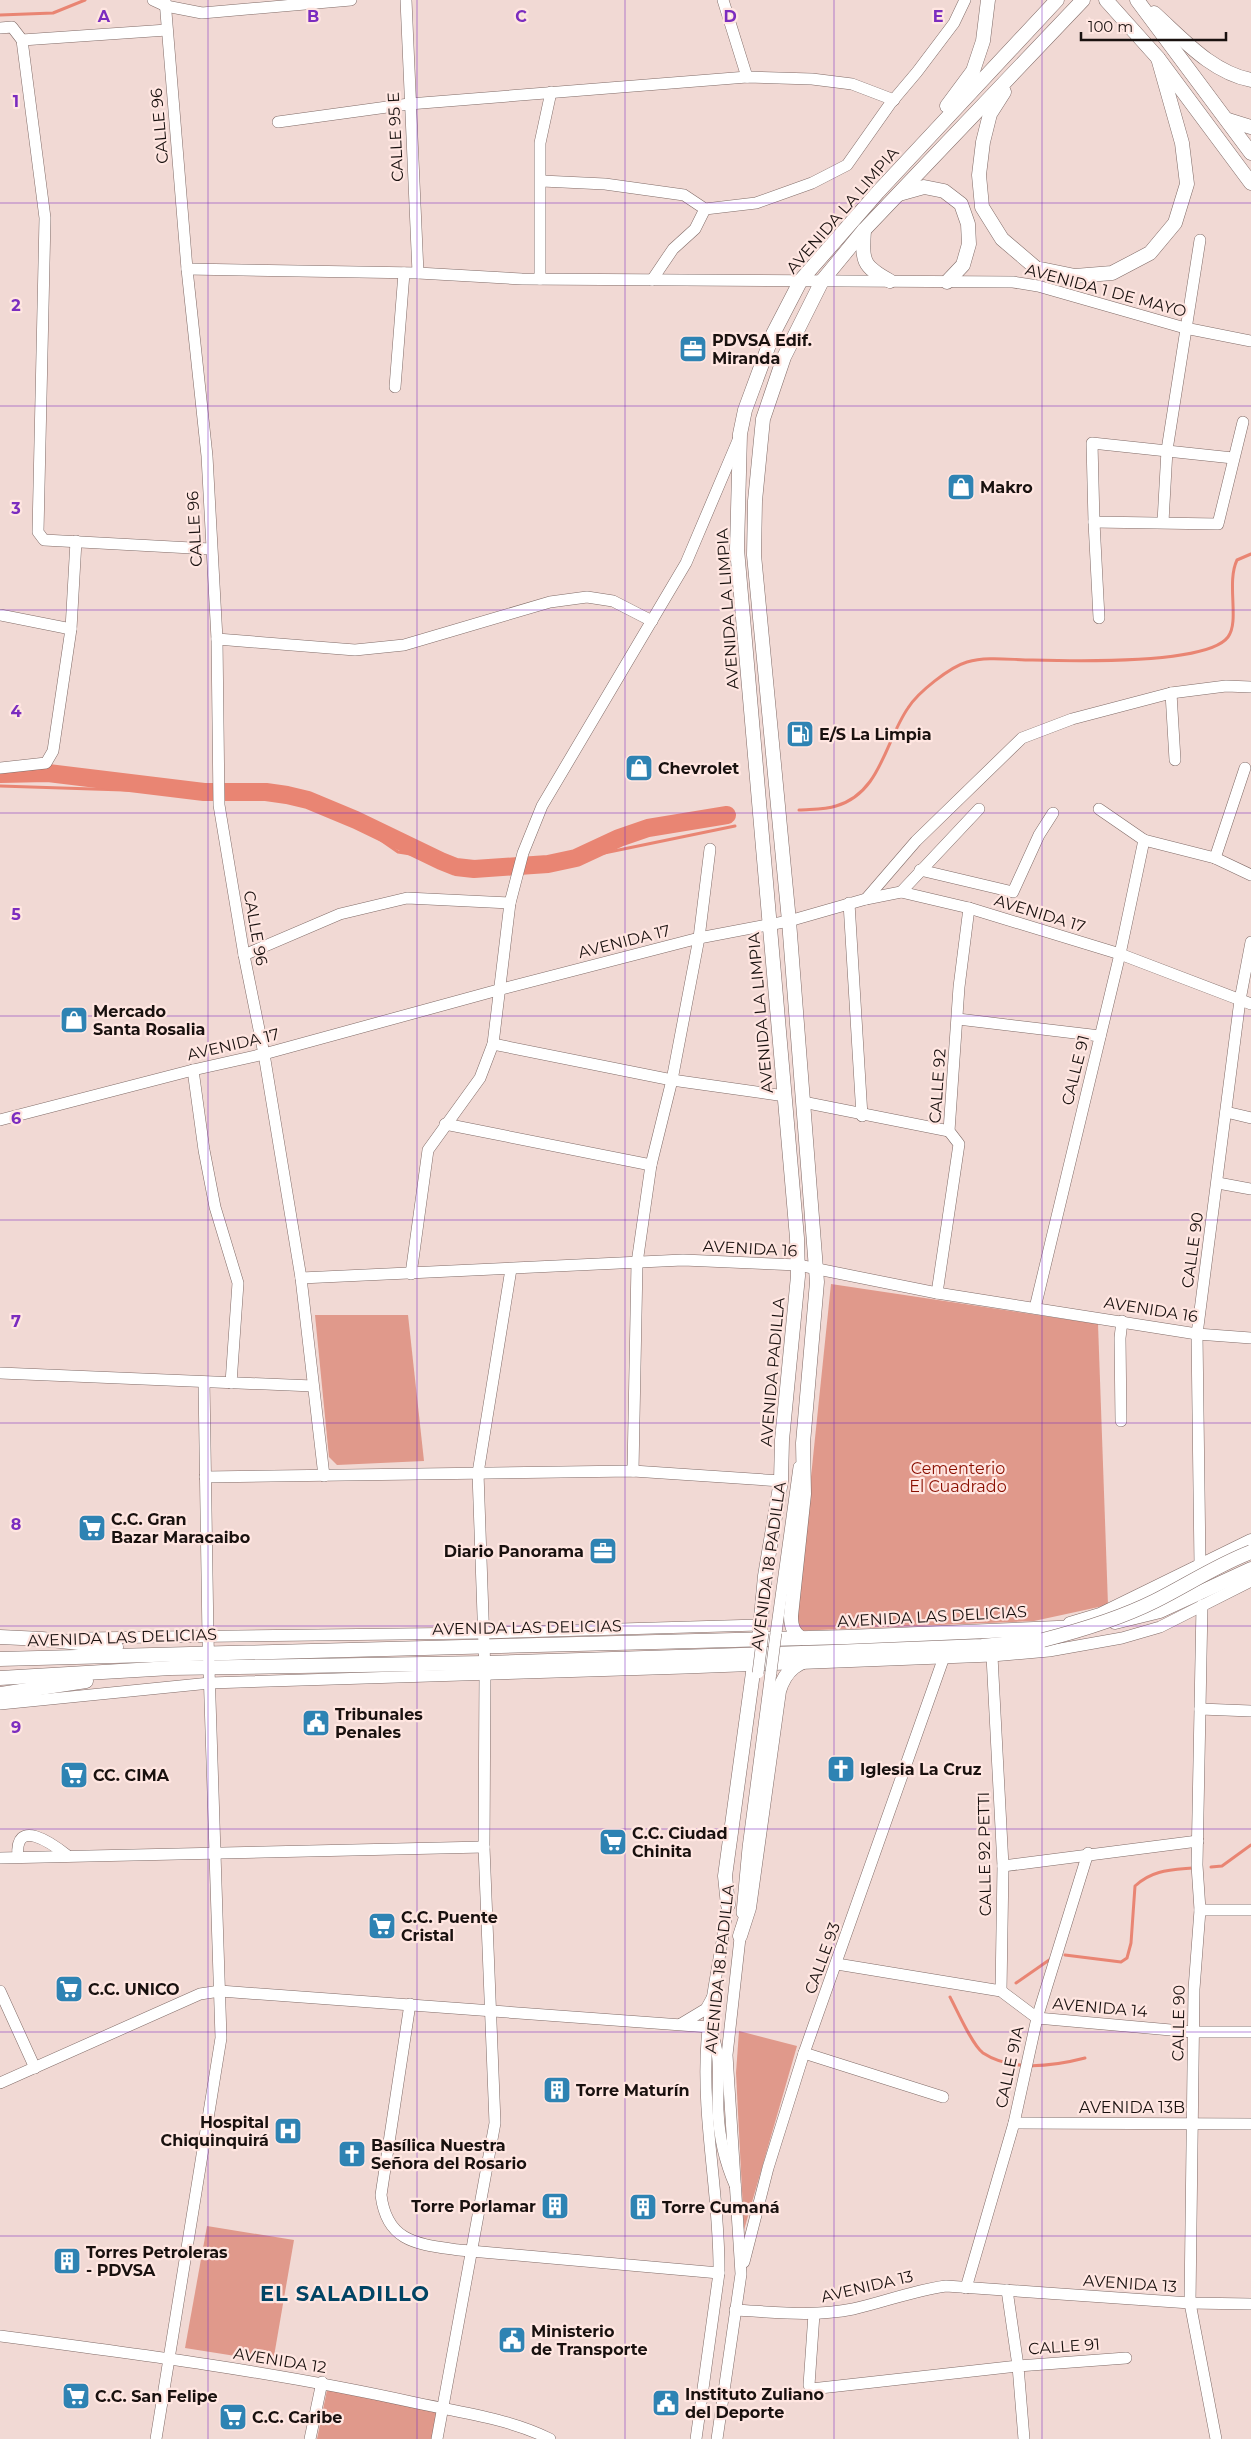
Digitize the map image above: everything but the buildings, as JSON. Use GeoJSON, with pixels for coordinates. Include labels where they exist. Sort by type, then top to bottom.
{"type":"FeatureCollection","features":[{"type":"Feature","properties":{"kind":"main road"},"geometry":{"type":"LineString","coordinates":[[912,155],[973,71],[983,41],[988,0]]}},
{"type":"Feature","properties":{"kind":"main road","name":"AVENIDA LA LIMPIA"},"geometry":{"type":"LineString","coordinates":[[798,1266],[737,549],[740,434],[745,410],[773,334],[801,280],[912,155],[1057,0]]}},
{"type":"Feature","properties":{"kind":"main road"},"geometry":{"type":"LineString","coordinates":[[1083,0],[1022,64],[990,114],[983,142],[978,175],[982,207],[1002,239],[1036,268],[1075,276],[1112,273],[1150,253],[1175,224],[1187,184],[1182,143],[1158,58]]}},
{"type":"Feature","properties":{"kind":"main road"},"geometry":{"type":"LineString","coordinates":[[1138,0],[1207,60],[1239,77],[1251,80]]}},
{"type":"Feature","properties":{"kind":"main road"},"geometry":{"type":"LineString","coordinates":[[1138,0],[1251,153]]}},
{"type":"Feature","properties":{"kind":"main road"},"geometry":{"type":"LineString","coordinates":[[1107,2],[1158,58],[1251,183]]}},
{"type":"Feature","properties":{"kind":"main road","name":"AVENIDA LA LIMPIA"},"geometry":{"type":"LineString","coordinates":[[816,1270],[789,921],[754,555],[755,500],[763,419],[784,357],[822,281],[864,230],[1022,64]]}},
{"type":"Feature","properties":{"kind":"main road"},"geometry":{"type":"LineString","coordinates":[[1228,120],[1251,127]]}},
{"type":"Feature","properties":{"kind":"main road"},"geometry":{"type":"LineString","coordinates":[[899,194],[924,187],[944,191],[961,204],[968,224],[969,244],[963,265],[947,282]]}},
{"type":"Feature","properties":{"kind":"main road"},"geometry":{"type":"LineString","coordinates":[[864,230],[862,255],[871,271],[890,281]]}},
{"type":"Feature","properties":{"kind":"main road","name":"AVENIDA PADILLA"},"geometry":{"type":"LineString","coordinates":[[759,1640],[759,1625],[780,1481],[798,1266]]}},
{"type":"Feature","properties":{"kind":"main road"},"geometry":{"type":"LineString","coordinates":[[801,1638],[796,1635],[791,1625],[791,1616],[804,1494],[802,1443],[817,1282],[816,1270]]}},
{"type":"Feature","properties":{"kind":"main road"},"geometry":{"type":"LineString","coordinates":[[1055,1628],[1100,1615],[1251,1541]]}},
{"type":"Feature","properties":{"kind":"main road","name":"AVENIDA LAS DELICIAS"},"geometry":{"type":"LineString","coordinates":[[0,1678],[171,1668],[485,1668],[755,1659],[833,1652],[982,1646],[1043,1640],[1110,1621],[1155,1601],[1231,1560],[1251,1552]]}},
{"type":"Feature","properties":{"kind":"main road"},"geometry":{"type":"LineString","coordinates":[[1055,1628],[1082,1627],[1137,1618],[1160,1611],[1251,1570]]}},
{"type":"Feature","properties":{"kind":"main road","name":"AVENIDA LAS DELICIAS"},"geometry":{"type":"LineString","coordinates":[[0,1659],[483,1640],[759,1640],[1055,1628]]}},
{"type":"Feature","properties":{"kind":"main road"},"geometry":{"type":"LineString","coordinates":[[0,1637],[42,1639],[164,1653]]}},
{"type":"Feature","properties":{"kind":"main road"},"geometry":{"type":"LineString","coordinates":[[740,1936],[749,1908],[779,1690],[784,1676],[791,1668],[833,1652]]}},
{"type":"Feature","properties":{"kind":"main road"},"geometry":{"type":"LineString","coordinates":[[728,1905],[725,1876],[755,1659],[800,1664]]}},
{"type":"Feature","properties":{"kind":"main road"},"geometry":{"type":"LineString","coordinates":[[0,1694],[171,1668]]}},
{"type":"Feature","properties":{"kind":"street"},"geometry":{"type":"LineString","coordinates":[[154,0],[202,13],[288,3],[351,0]]}},
{"type":"Feature","properties":{"kind":"street","name":"CALLE 95 E"},"geometry":{"type":"LineString","coordinates":[[406,0],[418,273]]}},
{"type":"Feature","properties":{"kind":"street"},"geometry":{"type":"LineString","coordinates":[[723,0],[747,77]]}},
{"type":"Feature","properties":{"kind":"street"},"geometry":{"type":"LineString","coordinates":[[542,181],[605,184],[684,195],[705,209],[756,203],[812,183],[847,164],[954,23],[965,0]]}},
{"type":"Feature","properties":{"kind":"street","name":"CALLE 96"},"geometry":{"type":"LineString","coordinates":[[166,3],[187,269],[207,456],[210,549],[217,639],[219,805],[244,955],[264,1054],[301,1278],[324,1476]]}},
{"type":"Feature","properties":{"kind":"street"},"geometry":{"type":"LineString","coordinates":[[0,28],[12,27],[22,40],[45,218],[38,532],[44,540],[210,549]]}},
{"type":"Feature","properties":{"kind":"street"},"geometry":{"type":"LineString","coordinates":[[22,40],[167,30]]}},
{"type":"Feature","properties":{"kind":"street"},"geometry":{"type":"LineString","coordinates":[[278,122],[410,104],[747,77],[812,79],[852,84],[894,100]]}},
{"type":"Feature","properties":{"kind":"street"},"geometry":{"type":"LineString","coordinates":[[540,279],[542,181],[540,143],[551,92]]}},
{"type":"Feature","properties":{"kind":"street"},"geometry":{"type":"LineString","coordinates":[[652,280],[673,249],[695,228],[705,209]]}},
{"type":"Feature","properties":{"kind":"street"},"geometry":{"type":"LineString","coordinates":[[1163,522],[1167,450],[1200,240]]}},
{"type":"Feature","properties":{"kind":"street","name":"AVENIDA 1 DE MAYO"},"geometry":{"type":"LineString","coordinates":[[187,269],[418,273],[540,279],[1013,282],[1038,286],[1185,328],[1251,341]]}},
{"type":"Feature","properties":{"kind":"street"},"geometry":{"type":"LineString","coordinates":[[395,388],[404,273]]}},
{"type":"Feature","properties":{"kind":"street"},"geometry":{"type":"LineString","coordinates":[[1094,522],[1218,524],[1243,422]]}},
{"type":"Feature","properties":{"kind":"street"},"geometry":{"type":"LineString","coordinates":[[411,1274],[428,1150],[480,1078],[493,1044],[510,903],[523,853],[542,806],[686,563],[740,434]]}},
{"type":"Feature","properties":{"kind":"street"},"geometry":{"type":"LineString","coordinates":[[1099,618],[1092,443],[1233,458]]}},
{"type":"Feature","properties":{"kind":"street"},"geometry":{"type":"LineString","coordinates":[[0,768],[46,763],[53,751],[72,629],[76,541]]}},
{"type":"Feature","properties":{"kind":"street"},"geometry":{"type":"LineString","coordinates":[[217,639],[355,650],[404,646],[550,602],[587,597],[613,601],[652,621]]}},
{"type":"Feature","properties":{"kind":"street"},"geometry":{"type":"LineString","coordinates":[[0,615],[72,629]]}},
{"type":"Feature","properties":{"kind":"street"},"geometry":{"type":"LineString","coordinates":[[866,899],[916,841],[1022,738],[1072,719],[1171,693],[1226,686],[1251,687]]}},
{"type":"Feature","properties":{"kind":"street"},"geometry":{"type":"LineString","coordinates":[[1171,693],[1175,760]]}},
{"type":"Feature","properties":{"kind":"street"},"geometry":{"type":"LineString","coordinates":[[1215,858],[1245,768]]}},
{"type":"Feature","properties":{"kind":"street"},"geometry":{"type":"LineString","coordinates":[[901,892],[979,809]]}},
{"type":"Feature","properties":{"kind":"street"},"geometry":{"type":"LineString","coordinates":[[1099,809],[1144,840],[1215,858],[1251,875]]}},
{"type":"Feature","properties":{"kind":"street"},"geometry":{"type":"LineString","coordinates":[[920,870],[1013,892],[1039,835],[1053,813]]}},
{"type":"Feature","properties":{"kind":"street","name":"CALLE 91"},"geometry":{"type":"LineString","coordinates":[[1035,1308],[1120,954],[1144,840]]}},
{"type":"Feature","properties":{"kind":"street"},"geometry":{"type":"LineString","coordinates":[[633,1471],[637,1263],[651,1165],[672,1080],[699,938],[710,849]]}},
{"type":"Feature","properties":{"kind":"street","name":"AVENIDA 17"},"geometry":{"type":"LineString","coordinates":[[0,1120],[193,1070],[264,1054],[498,990],[699,938],[770,923],[789,921],[849,903],[901,892],[969,908],[1120,954],[1246,1002]]}},
{"type":"Feature","properties":{"kind":"street"},"geometry":{"type":"LineString","coordinates":[[244,955],[340,914],[407,898],[510,903]]}},
{"type":"Feature","properties":{"kind":"street"},"geometry":{"type":"LineString","coordinates":[[849,903],[862,1116]]}},
{"type":"Feature","properties":{"kind":"street","name":"CALLE 92"},"geometry":{"type":"LineString","coordinates":[[937,1293],[959,1144],[949,1132],[969,908]]}},
{"type":"Feature","properties":{"kind":"street","name":"CALLE 90"},"geometry":{"type":"LineString","coordinates":[[1200,1566],[1197,1334],[1226,1112],[1246,1002],[1251,942]]}},
{"type":"Feature","properties":{"kind":"street"},"geometry":{"type":"LineString","coordinates":[[958,1019],[1100,1036]]}},
{"type":"Feature","properties":{"kind":"street"},"geometry":{"type":"LineString","coordinates":[[493,1044],[672,1080],[785,1096]]}},
{"type":"Feature","properties":{"kind":"street"},"geometry":{"type":"LineString","coordinates":[[193,1070],[204,1150],[214,1197],[238,1283],[231,1383]]}},
{"type":"Feature","properties":{"kind":"street"},"geometry":{"type":"LineString","coordinates":[[804,1102],[862,1116],[949,1132]]}},
{"type":"Feature","properties":{"kind":"street"},"geometry":{"type":"LineString","coordinates":[[1226,1112],[1251,1118]]}},
{"type":"Feature","properties":{"kind":"street"},"geometry":{"type":"LineString","coordinates":[[445,1124],[651,1165]]}},
{"type":"Feature","properties":{"kind":"street"},"geometry":{"type":"LineString","coordinates":[[1218,1183],[1251,1189]]}},
{"type":"Feature","properties":{"kind":"street","name":"AVENIDA 16"},"geometry":{"type":"LineString","coordinates":[[301,1278],[511,1270],[683,1260],[798,1266],[937,1293],[1197,1334],[1251,1338]]}},
{"type":"Feature","properties":{"kind":"street"},"geometry":{"type":"LineString","coordinates":[[437,2439],[495,2123],[484,1847],[485,1668],[478,1474],[511,1270]]}},
{"type":"Feature","properties":{"kind":"street"},"geometry":{"type":"LineString","coordinates":[[1121,1421],[1120,1338],[1122,1321]]}},
{"type":"Feature","properties":{"kind":"street"},"geometry":{"type":"LineString","coordinates":[[0,1373],[313,1386]]}},
{"type":"Feature","properties":{"kind":"street"},"geometry":{"type":"LineString","coordinates":[[156,2439],[222,2038],[208,1638],[204,1382]]}},
{"type":"Feature","properties":{"kind":"street","name":"AVENIDA 18 PADILLA"},"geometry":{"type":"LineString","coordinates":[[717,2439],[741,2274],[727,2055],[753,1804],[802,1443]]}},
{"type":"Feature","properties":{"kind":"street"},"geometry":{"type":"LineString","coordinates":[[205,1477],[633,1471],[780,1481]]}},
{"type":"Feature","properties":{"kind":"street","name":"AVENIDA 18 PADILLA"},"geometry":{"type":"LineString","coordinates":[[696,2439],[719,2273],[719,2246],[707,2095],[709,2027],[728,1905],[779,1521],[780,1481]]}},
{"type":"Feature","properties":{"kind":"street"},"geometry":{"type":"LineString","coordinates":[[800,1664],[992,1656],[1049,1651],[1122,1638],[1160,1627],[1251,1581]]}},
{"type":"Feature","properties":{"kind":"street","name":"CALLE 90"},"geometry":{"type":"LineString","coordinates":[[1202,1605],[1198,1841],[1200,1910],[1193,2032],[1190,2303],[1216,2439]]}},
{"type":"Feature","properties":{"kind":"street","name":"AVENIDA LAS DELICIAS"},"geometry":{"type":"LineString","coordinates":[[42,1639],[483,1640],[759,1625]]}},
{"type":"Feature","properties":{"kind":"street","name":"CALLE 92 PETTI"},"geometry":{"type":"LineString","coordinates":[[992,1656],[1003,1866],[1001,1991]]}},
{"type":"Feature","properties":{"kind":"street","name":"CALLE 93"},"geometry":{"type":"LineString","coordinates":[[741,2274],[768,2168],[804,2054],[944,1657]]}},
{"type":"Feature","properties":{"kind":"street","name":"AVENIDA LAS DELICIAS"},"geometry":{"type":"LineString","coordinates":[[0,1704],[210,1683],[485,1668]]}},
{"type":"Feature","properties":{"kind":"street"},"geometry":{"type":"LineString","coordinates":[[1200,1709],[1251,1711]]}},
{"type":"Feature","properties":{"kind":"street"},"geometry":{"type":"LineString","coordinates":[[18,1857],[16,1844],[21,1838],[29,1835],[50,1842],[68,1856]]}},
{"type":"Feature","properties":{"kind":"street"},"geometry":{"type":"LineString","coordinates":[[35,1857],[41,1843],[38,1837]]}},
{"type":"Feature","properties":{"kind":"street"},"geometry":{"type":"LineString","coordinates":[[1003,1866],[1088,1853],[1198,1841]]}},
{"type":"Feature","properties":{"kind":"street"},"geometry":{"type":"LineString","coordinates":[[0,1858],[484,1847]]}},
{"type":"Feature","properties":{"kind":"street","name":"CALLE 91A"},"geometry":{"type":"LineString","coordinates":[[966,2288],[1014,2123],[1036,2018],[1088,1853]]}},
{"type":"Feature","properties":{"kind":"street"},"geometry":{"type":"LineString","coordinates":[[1200,1910],[1251,1910]]}},
{"type":"Feature","properties":{"kind":"street","name":"AVENIDA 14"},"geometry":{"type":"LineString","coordinates":[[837,1964],[1001,1991],[1036,2018],[1193,2032],[1251,2032]]}},
{"type":"Feature","properties":{"kind":"street"},"geometry":{"type":"LineString","coordinates":[[0,1991],[35,2068]]}},
{"type":"Feature","properties":{"kind":"street"},"geometry":{"type":"LineString","coordinates":[[0,2084],[200,1994],[220,1991],[491,2009],[709,2027],[717,2044],[721,2140],[725,2163],[735,2185]]}},
{"type":"Feature","properties":{"kind":"street"},"geometry":{"type":"LineString","coordinates":[[680,2025],[706,2009],[714,1994]]}},
{"type":"Feature","properties":{"kind":"street"},"geometry":{"type":"LineString","coordinates":[[410,2004],[381,2194],[383,2212],[392,2227],[402,2238],[428,2245],[472,2250],[719,2273]]}},
{"type":"Feature","properties":{"kind":"street"},"geometry":{"type":"LineString","coordinates":[[804,2054],[943,2097]]}},
{"type":"Feature","properties":{"kind":"street","name":"AVENIDA 13B"},"geometry":{"type":"LineString","coordinates":[[1014,2123],[1251,2124]]}},
{"type":"Feature","properties":{"kind":"street","name":"AVENIDA 13"},"geometry":{"type":"LineString","coordinates":[[735,2310],[814,2314],[852,2309],[946,2286],[1190,2303],[1251,2304]]}},
{"type":"Feature","properties":{"kind":"street"},"geometry":{"type":"LineString","coordinates":[[814,2314],[809,2385],[811,2389],[1018,2366],[1007,2290]]}},
{"type":"Feature","properties":{"kind":"street","name":"AVENIDA 12"},"geometry":{"type":"LineString","coordinates":[[0,2336],[322,2382],[503,2422],[536,2432],[550,2439]]}},
{"type":"Feature","properties":{"kind":"street","name":"CALLE 91"},"geometry":{"type":"LineString","coordinates":[[1024,2439],[1018,2366],[1126,2358]]}},
{"type":"Feature","properties":{"kind":"street"},"geometry":{"type":"LineString","coordinates":[[310,2439],[322,2382]]}},
{"type":"Feature","properties":{"kind":"green space","name":"Cementerio El Cuadrado"},"geometry":{"type":"Polygon","coordinates":[[[831,1284],[1098,1324],[1108,1605],[1034,1621],[795,1631],[831,1284]]]}},
{"type":"Feature","properties":{"kind":"green space"},"geometry":{"type":"Polygon","coordinates":[[[315,1315],[408,1315],[424,1461],[337,1465],[329,1457],[315,1315]]]}},
{"type":"Feature","properties":{"kind":"green space"},"geometry":{"type":"Polygon","coordinates":[[[739,2031],[797,2046],[744,2230],[736,2073],[739,2031]]]}},
{"type":"Feature","properties":{"kind":"green space"},"geometry":{"type":"Polygon","coordinates":[[[207,2226],[294,2240],[273,2362],[185,2348],[207,2226]]]}},
{"type":"Feature","properties":{"kind":"green space"},"geometry":{"type":"Polygon","coordinates":[[[327,2390],[440,2413],[435,2439],[317,2439],[327,2390]]]}},
{"type":"Feature","properties":{"kind":"waterway"},"geometry":{"type":"LineString","coordinates":[[0,15],[53,13],[85,0]]}},
{"type":"Feature","properties":{"kind":"waterway"},"geometry":{"type":"LineString","coordinates":[[799,810],[836,806],[851,799],[863,790],[880,764],[908,708],[935,681],[952,669],[967,662],[991,659],[1075,661],[1136,659],[1194,653],[1215,646],[1228,637],[1231,630],[1233,621],[1233,579],[1237,560],[1251,554]]}},
{"type":"Feature","properties":{"kind":"waterway"},"geometry":{"type":"LineString","coordinates":[[0,774],[48,773],[204,792],[266,792],[287,795],[308,800],[356,820],[456,867],[474,869],[548,864],[576,858],[619,838],[648,828],[727,815]]}},
{"type":"Feature","properties":{"kind":"waterway"},"geometry":{"type":"LineString","coordinates":[[0,786],[216,793]]}},
{"type":"Feature","properties":{"kind":"waterway"},"geometry":{"type":"LineString","coordinates":[[222,793],[319,797],[398,852],[517,871],[735,826]]}},
{"type":"Feature","properties":{"kind":"waterway"},"geometry":{"type":"LineString","coordinates":[[1211,1867],[1222,1866],[1251,1845]]}},
{"type":"Feature","properties":{"kind":"waterway"},"geometry":{"type":"LineString","coordinates":[[1065,1955],[1121,1962],[1127,1958],[1131,1943],[1135,1886],[1155,1874],[1169,1870],[1192,1868]]}},
{"type":"Feature","properties":{"kind":"waterway"},"geometry":{"type":"LineString","coordinates":[[1016,1983],[1052,1958]]}},
{"type":"Feature","properties":{"kind":"waterway"},"geometry":{"type":"LineString","coordinates":[[950,1997],[974,2043],[983,2053],[994,2059],[1007,2063],[1033,2066],[1085,2058]]}},
{"type":"Feature","properties":{"kind":"place","name":"PDVSA Edif. Miranda"},"geometry":{"type":"Point","coordinates":[693,349]}},
{"type":"Feature","properties":{"kind":"place","name":"Makro"},"geometry":{"type":"Point","coordinates":[961,487]}},
{"type":"Feature","properties":{"kind":"place","name":"E/S La Limpia"},"geometry":{"type":"Point","coordinates":[800,734]}},
{"type":"Feature","properties":{"kind":"place","name":"Chevrolet"},"geometry":{"type":"Point","coordinates":[639,768]}},
{"type":"Feature","properties":{"kind":"place","name":"Mercado Santa Rosalia"},"geometry":{"type":"Point","coordinates":[74,1020]}},
{"type":"Feature","properties":{"kind":"place","name":"C.C. Gran Bazar Maracaibo"},"geometry":{"type":"Point","coordinates":[92,1528]}},
{"type":"Feature","properties":{"kind":"place","name":"Diario Panorama"},"geometry":{"type":"Point","coordinates":[603,1551]}},
{"type":"Feature","properties":{"kind":"place","name":"Tribunales Penales"},"geometry":{"type":"Point","coordinates":[316,1723]}},
{"type":"Feature","properties":{"kind":"place","name":"Iglesia La Cruz"},"geometry":{"type":"Point","coordinates":[841,1769]}},
{"type":"Feature","properties":{"kind":"place","name":"CC. CIMA"},"geometry":{"type":"Point","coordinates":[74,1775]}},
{"type":"Feature","properties":{"kind":"place","name":"C.C. Ciudad Chinita"},"geometry":{"type":"Point","coordinates":[613,1842]}},
{"type":"Feature","properties":{"kind":"place","name":"C.C. Puente Cristal"},"geometry":{"type":"Point","coordinates":[382,1926]}},
{"type":"Feature","properties":{"kind":"place","name":"C.C. UNICO"},"geometry":{"type":"Point","coordinates":[69,1989]}},
{"type":"Feature","properties":{"kind":"place","name":"Torre Maturín"},"geometry":{"type":"Point","coordinates":[557,2090]}},
{"type":"Feature","properties":{"kind":"place","name":"Hospital Chiquinquirá"},"geometry":{"type":"Point","coordinates":[288,2131]}},
{"type":"Feature","properties":{"kind":"place","name":"Basílica Nuestra Señora del Rosario"},"geometry":{"type":"Point","coordinates":[352,2154]}},
{"type":"Feature","properties":{"kind":"place","name":"Torre Porlamar"},"geometry":{"type":"Point","coordinates":[555,2206]}},
{"type":"Feature","properties":{"kind":"place","name":"Torre Cumaná"},"geometry":{"type":"Point","coordinates":[643,2207]}},
{"type":"Feature","properties":{"kind":"place","name":"Torres Petroleras - PDVSA"},"geometry":{"type":"Point","coordinates":[67,2261]}},
{"type":"Feature","properties":{"kind":"place","name":"Ministerio de Transporte"},"geometry":{"type":"Point","coordinates":[512,2340]}},
{"type":"Feature","properties":{"kind":"place","name":"C.C. San Felipe"},"geometry":{"type":"Point","coordinates":[76,2396]}},
{"type":"Feature","properties":{"kind":"place","name":"Instituto Zuliano del Deporte"},"geometry":{"type":"Point","coordinates":[666,2403]}},
{"type":"Feature","properties":{"kind":"place","name":"C.C. Caribe"},"geometry":{"type":"Point","coordinates":[233,2417]}},
{"type":"Feature","properties":{"kind":"district","name":"EL SALADILLO"},"geometry":{"type":"Point","coordinates":[345,2294]}}]}
